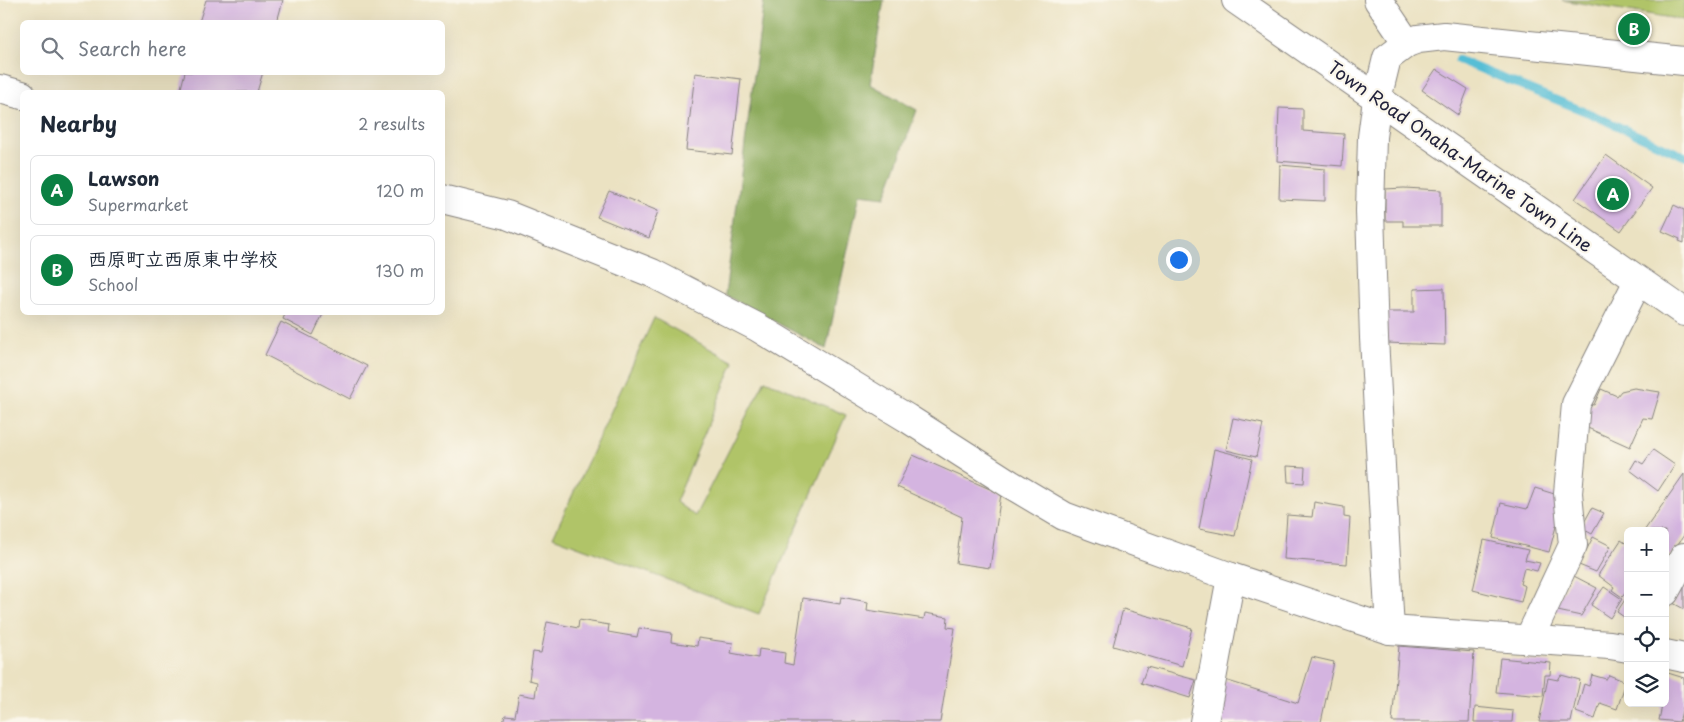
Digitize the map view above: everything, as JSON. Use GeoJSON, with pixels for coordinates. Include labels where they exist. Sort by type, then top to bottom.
{"type":"FeatureCollection","features":[{"type":"Feature","properties":{"kind":"street","name":"Town Road Onaha-Marine Town Line"},"geometry":{"type":"LineString","coordinates":[[1236,0],[1684,312]]}},
{"type":"Feature","properties":{"kind":"street"},"geometry":{"type":"LineString","coordinates":[[1378,0],[1407,42]]}},
{"type":"Feature","properties":{"kind":"street"},"geometry":{"type":"LineString","coordinates":[[1390,630],[1374,338],[1370,212],[1372,137],[1377,99],[1387,58],[1407,42],[1418,38],[1444,36],[1684,61]]}},
{"type":"Feature","properties":{"kind":"street"},"geometry":{"type":"LineString","coordinates":[[0,89],[20,94]]}},
{"type":"Feature","properties":{"kind":"street"},"geometry":{"type":"LineString","coordinates":[[445,200],[507,215],[652,273],[757,327],[1064,516],[1231,577],[1390,630],[1624,647]]}},
{"type":"Feature","properties":{"kind":"street"},"geometry":{"type":"LineString","coordinates":[[1528,639],[1574,545],[1568,493],[1576,404],[1638,281]]}},
{"type":"Feature","properties":{"kind":"street"},"geometry":{"type":"LineString","coordinates":[[1669,585],[1684,557]]}},
{"type":"Feature","properties":{"kind":"street"},"geometry":{"type":"LineString","coordinates":[[1204,722],[1231,577]]}},
{"type":"Feature","properties":{"kind":"street"},"geometry":{"type":"LineString","coordinates":[[1669,655],[1684,658]]}},
{"type":"Feature","properties":{"kind":"green space"},"geometry":{"type":"Polygon","coordinates":[[[764,0],[884,0],[870,84],[917,110],[885,197],[860,194],[826,349],[725,295],[764,0]]]}},
{"type":"Feature","properties":{"kind":"green space"},"geometry":{"type":"Polygon","coordinates":[[[1562,0],[1684,0],[1684,20],[1562,0]]]}},
{"type":"Feature","properties":{"kind":"green space"},"geometry":{"type":"Polygon","coordinates":[[[654,318],[734,362],[676,502],[695,516],[765,380],[846,415],[759,614],[553,537],[654,318]]]}},
{"type":"Feature","properties":{"kind":"building"},"geometry":{"type":"Polygon","coordinates":[[[206,0],[283,0],[278,20],[200,20],[206,0]]]}},
{"type":"Feature","properties":{"kind":"building"},"geometry":{"type":"Polygon","coordinates":[[[1436,69],[1468,89],[1458,115],[1422,90],[1436,69]]]}},
{"type":"Feature","properties":{"kind":"building"},"geometry":{"type":"Polygon","coordinates":[[[695,73],[741,79],[732,155],[686,150],[695,73]]]}},
{"type":"Feature","properties":{"kind":"building"},"geometry":{"type":"Polygon","coordinates":[[[184,75],[262,75],[258,90],[180,90],[184,75]]]}},
{"type":"Feature","properties":{"kind":"building"},"geometry":{"type":"Polygon","coordinates":[[[1279,108],[1303,109],[1303,131],[1344,134],[1342,166],[1277,161],[1279,108]]]}},
{"type":"Feature","properties":{"kind":"building"},"geometry":{"type":"Polygon","coordinates":[[[1606,155],[1652,188],[1621,231],[1575,199],[1606,155]]]}},
{"type":"Feature","properties":{"kind":"building"},"geometry":{"type":"Polygon","coordinates":[[[1280,165],[1325,169],[1325,201],[1279,199],[1280,165]]]}},
{"type":"Feature","properties":{"kind":"building"},"geometry":{"type":"Polygon","coordinates":[[[1385,189],[1441,190],[1441,226],[1403,226],[1403,221],[1385,221],[1385,189]]]}},
{"type":"Feature","properties":{"kind":"building"},"geometry":{"type":"Polygon","coordinates":[[[609,191],[658,211],[649,238],[597,217],[609,191]]]}},
{"type":"Feature","properties":{"kind":"building"},"geometry":{"type":"Polygon","coordinates":[[[1674,205],[1684,210],[1684,243],[1679,241],[1680,239],[1662,231],[1674,205]]]}},
{"type":"Feature","properties":{"kind":"building"},"geometry":{"type":"Polygon","coordinates":[[[1444,288],[1445,345],[1386,343],[1387,312],[1414,312],[1414,289],[1444,288]]]}},
{"type":"Feature","properties":{"kind":"building"},"geometry":{"type":"Polygon","coordinates":[[[285,315],[323,315],[313,335],[283,319],[285,315]]]}},
{"type":"Feature","properties":{"kind":"building"},"geometry":{"type":"Polygon","coordinates":[[[281,322],[367,366],[350,399],[265,355],[281,322]]]}},
{"type":"Feature","properties":{"kind":"building"},"geometry":{"type":"Polygon","coordinates":[[[1634,388],[1660,392],[1652,419],[1643,418],[1630,447],[1581,425],[1590,404],[1594,405],[1601,389],[1617,396],[1621,391],[1634,388]]]}},
{"type":"Feature","properties":{"kind":"building"},"geometry":{"type":"Polygon","coordinates":[[[1233,418],[1263,424],[1256,457],[1226,450],[1233,418]]]}},
{"type":"Feature","properties":{"kind":"building"},"geometry":{"type":"Polygon","coordinates":[[[1214,449],[1252,459],[1235,536],[1199,529],[1214,449]]]}},
{"type":"Feature","properties":{"kind":"building"},"geometry":{"type":"Polygon","coordinates":[[[1653,450],[1675,465],[1658,491],[1630,470],[1636,460],[1643,464],[1653,450]]]}},
{"type":"Feature","properties":{"kind":"building"},"geometry":{"type":"Polygon","coordinates":[[[913,455],[1001,494],[990,568],[956,563],[962,517],[897,487],[913,455]]]}},
{"type":"Feature","properties":{"kind":"building"},"geometry":{"type":"Polygon","coordinates":[[[1287,466],[1305,467],[1304,483],[1288,482],[1287,466]]]}},
{"type":"Feature","properties":{"kind":"building"},"geometry":{"type":"Polygon","coordinates":[[[1684,474],[1684,535],[1670,556],[1669,527],[1647,527],[1684,474]]]}},
{"type":"Feature","properties":{"kind":"building"},"geometry":{"type":"Polygon","coordinates":[[[1535,488],[1564,497],[1549,552],[1493,538],[1501,503],[1527,509],[1535,488]]]}},
{"type":"Feature","properties":{"kind":"building"},"geometry":{"type":"Polygon","coordinates":[[[1314,502],[1344,507],[1344,517],[1350,518],[1347,564],[1284,559],[1287,515],[1312,517],[1314,502]]]}},
{"type":"Feature","properties":{"kind":"building"},"geometry":{"type":"Polygon","coordinates":[[[1592,508],[1604,513],[1592,534],[1581,528],[1592,508]]]}},
{"type":"Feature","properties":{"kind":"building"},"geometry":{"type":"Polygon","coordinates":[[[1593,537],[1611,546],[1596,572],[1579,565],[1593,537]]]}},
{"type":"Feature","properties":{"kind":"building"},"geometry":{"type":"Polygon","coordinates":[[[1484,540],[1528,550],[1525,560],[1540,563],[1537,571],[1524,568],[1520,584],[1525,586],[1521,602],[1473,590],[1484,540]]]}},
{"type":"Feature","properties":{"kind":"building"},"geometry":{"type":"Polygon","coordinates":[[[1621,540],[1624,542],[1624,595],[1622,597],[1612,590],[1614,587],[1598,575],[1621,540]]]}},
{"type":"Feature","properties":{"kind":"building"},"geometry":{"type":"Polygon","coordinates":[[[1572,575],[1597,588],[1581,616],[1553,610],[1572,575]]]}},
{"type":"Feature","properties":{"kind":"building"},"geometry":{"type":"Polygon","coordinates":[[[1684,583],[1684,609],[1673,603],[1684,583]]]}},
{"type":"Feature","properties":{"kind":"building"},"geometry":{"type":"Polygon","coordinates":[[[1604,587],[1622,599],[1610,618],[1591,605],[1604,587]]]}},
{"type":"Feature","properties":{"kind":"building"},"geometry":{"type":"Polygon","coordinates":[[[841,597],[868,602],[867,610],[924,619],[925,613],[948,617],[947,627],[955,628],[940,722],[503,722],[505,715],[515,716],[519,694],[535,697],[537,682],[529,680],[533,652],[541,653],[547,622],[578,628],[579,620],[609,625],[608,632],[637,637],[639,628],[672,633],[671,642],[697,646],[698,638],[733,643],[731,653],[758,658],[759,649],[785,653],[784,663],[793,665],[803,598],[840,604],[841,597]]]}},
{"type":"Feature","properties":{"kind":"building"},"geometry":{"type":"Polygon","coordinates":[[[1624,601],[1624,617],[1617,612],[1624,601]]]}},
{"type":"Feature","properties":{"kind":"building"},"geometry":{"type":"Polygon","coordinates":[[[1123,609],[1192,628],[1182,666],[1113,646],[1123,609]]]}},
{"type":"Feature","properties":{"kind":"building"},"geometry":{"type":"Polygon","coordinates":[[[1399,646],[1474,652],[1469,722],[1392,722],[1399,646]]]}},
{"type":"Feature","properties":{"kind":"building"},"geometry":{"type":"Polygon","coordinates":[[[1312,657],[1334,662],[1321,722],[1213,722],[1225,680],[1298,703],[1312,657]]]}},
{"type":"Feature","properties":{"kind":"building"},"geometry":{"type":"Polygon","coordinates":[[[1500,658],[1551,663],[1550,675],[1545,675],[1543,696],[1496,692],[1500,658]]]}},
{"type":"Feature","properties":{"kind":"building"},"geometry":{"type":"Polygon","coordinates":[[[1147,667],[1196,680],[1190,698],[1141,683],[1147,667]]]}},
{"type":"Feature","properties":{"kind":"building"},"geometry":{"type":"Polygon","coordinates":[[[1669,673],[1684,678],[1684,704],[1679,722],[1659,720],[1662,707],[1669,707],[1669,673]]]}},
{"type":"Feature","properties":{"kind":"building"},"geometry":{"type":"Polygon","coordinates":[[[1561,675],[1580,680],[1571,722],[1539,722],[1548,678],[1558,680],[1561,675]]]}},
{"type":"Feature","properties":{"kind":"building"},"geometry":{"type":"Polygon","coordinates":[[[1592,675],[1606,679],[1609,675],[1624,681],[1624,688],[1617,709],[1600,703],[1595,719],[1576,712],[1584,684],[1589,686],[1592,675]]]}},
{"type":"Feature","properties":{"kind":"building"},"geometry":{"type":"Polygon","coordinates":[[[1475,707],[1513,711],[1512,722],[1474,722],[1475,707]]]}},
{"type":"Feature","properties":{"kind":"waterway"},"geometry":{"type":"LineString","coordinates":[[1458,60],[1591,114],[1684,156]]}},
{"type":"Feature","properties":{"kind":"place","name":"西原町立西原東中学校"},"geometry":{"type":"Point","coordinates":[1634,29]}},
{"type":"Feature","properties":{"kind":"place","name":"Lawson"},"geometry":{"type":"Point","coordinates":[1613,194]}}]}
